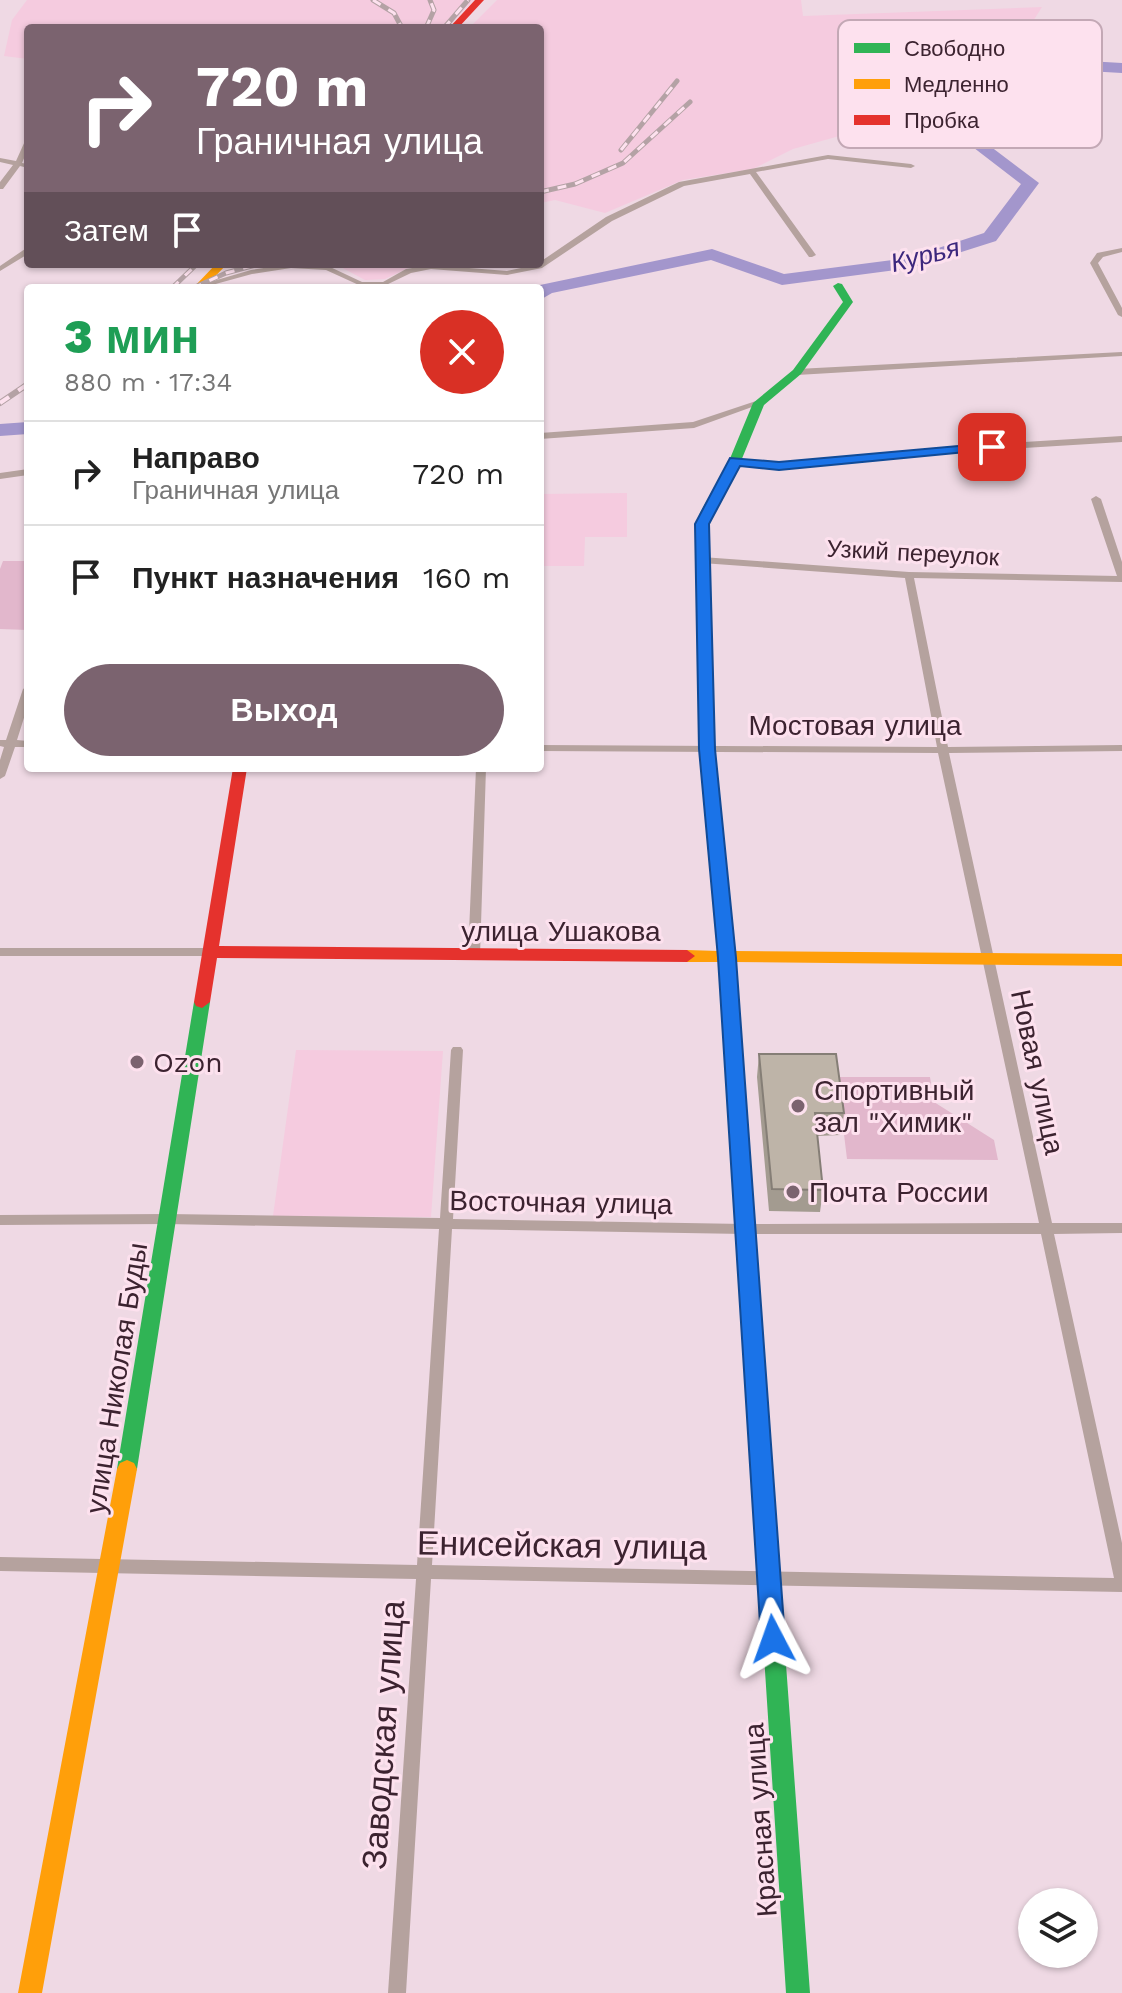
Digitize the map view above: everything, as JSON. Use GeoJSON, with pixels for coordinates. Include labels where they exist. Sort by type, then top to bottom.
{"type":"FeatureCollection","features":[{"type":"Feature","properties":{"kind":"street"},"geometry":{"type":"LineString","coordinates":[[457,24],[480,0]]}},
{"type":"Feature","properties":{"kind":"street"},"geometry":{"type":"LineString","coordinates":[[0,187],[18,164],[24,150]]}},
{"type":"Feature","properties":{"kind":"street"},"geometry":{"type":"LineString","coordinates":[[544,263],[609,219],[682,184],[828,157],[911,166]]}},
{"type":"Feature","properties":{"kind":"street"},"geometry":{"type":"LineString","coordinates":[[0,160],[24,165]]}},
{"type":"Feature","properties":{"kind":"street"},"geometry":{"type":"LineString","coordinates":[[752,172],[812,255]]}},
{"type":"Feature","properties":{"kind":"street"},"geometry":{"type":"LineString","coordinates":[[1122,250],[1095,258],[1094,263],[1122,315]]}},
{"type":"Feature","properties":{"kind":"street"},"geometry":{"type":"LineString","coordinates":[[0,269],[24,254]]}},
{"type":"Feature","properties":{"kind":"street"},"geometry":{"type":"LineString","coordinates":[[202,284],[218,268]]}},
{"type":"Feature","properties":{"kind":"street"},"geometry":{"type":"LineString","coordinates":[[209,284],[278,268]]}},
{"type":"Feature","properties":{"kind":"street"},"geometry":{"type":"LineString","coordinates":[[328,268],[361,284],[384,284],[409,271],[426,268]]}},
{"type":"Feature","properties":{"kind":"street"},"geometry":{"type":"LineString","coordinates":[[444,268],[507,273],[530,268]]}},
{"type":"Feature","properties":{"kind":"street","name":"Красная улица"},"geometry":{"type":"LineString","coordinates":[[798,1993],[727,958],[707,749],[702,524],[735,461],[759,403],[797,372],[848,302],[838,286]]}},
{"type":"Feature","properties":{"kind":"street"},"geometry":{"type":"LineString","coordinates":[[797,372],[1122,354]]}},
{"type":"Feature","properties":{"kind":"street"},"geometry":{"type":"LineString","coordinates":[[544,436],[694,425],[759,403]]}},
{"type":"Feature","properties":{"kind":"street"},"geometry":{"type":"LineString","coordinates":[[735,461],[779,466],[1122,439]]}},
{"type":"Feature","properties":{"kind":"street"},"geometry":{"type":"LineString","coordinates":[[0,476],[24,473]]}},
{"type":"Feature","properties":{"kind":"street"},"geometry":{"type":"LineString","coordinates":[[1096,499],[1122,578]]}},
{"type":"Feature","properties":{"kind":"street","name":"Узкий переулок"},"geometry":{"type":"LineString","coordinates":[[702,560],[909,575],[1122,578]]}},
{"type":"Feature","properties":{"kind":"street","name":"Новая улица"},"geometry":{"type":"LineString","coordinates":[[909,575],[943,750],[1122,1578]]}},
{"type":"Feature","properties":{"kind":"street"},"geometry":{"type":"LineString","coordinates":[[0,776],[5,744],[24,699]]}},
{"type":"Feature","properties":{"kind":"street","name":"Мостовая улица"},"geometry":{"type":"LineString","coordinates":[[544,748],[1122,748]]}},
{"type":"Feature","properties":{"kind":"street","name":"улица Николая Буды"},"geometry":{"type":"LineString","coordinates":[[30,1993],[112,1564],[239,772]]}},
{"type":"Feature","properties":{"kind":"street"},"geometry":{"type":"LineString","coordinates":[[474,956],[481,772]]}},
{"type":"Feature","properties":{"kind":"street","name":"улица Ушакова"},"geometry":{"type":"LineString","coordinates":[[0,952],[1122,960]]}},
{"type":"Feature","properties":{"kind":"street","name":"Заводская улица"},"geometry":{"type":"LineString","coordinates":[[397,1993],[457,1050]]}},
{"type":"Feature","properties":{"kind":"street","name":"Восточная улица"},"geometry":{"type":"LineString","coordinates":[[0,1220],[167,1219],[744,1229],[1122,1228]]}},
{"type":"Feature","properties":{"kind":"street","name":"Енисейская улица"},"geometry":{"type":"LineString","coordinates":[[0,1564],[1122,1585]]}},
{"type":"Feature","properties":{"kind":"shaded area"},"geometry":{"type":"Polygon","coordinates":[[[27,0],[474,0],[451,24],[24,24],[24,58],[4,56],[12,20],[27,0]]]}},
{"type":"Feature","properties":{"kind":"shaded area"},"geometry":{"type":"Polygon","coordinates":[[[497,0],[801,0],[803,16],[1042,7],[1034,20],[838,20],[838,136],[793,149],[753,169],[683,180],[605,213],[555,200],[544,202],[544,24],[473,24],[497,0]]]}},
{"type":"Feature","properties":{"kind":"shaded area"},"geometry":{"type":"Polygon","coordinates":[[[343,268],[408,268],[385,279],[365,280],[343,268]]]}},
{"type":"Feature","properties":{"kind":"shaded area"},"geometry":{"type":"Polygon","coordinates":[[[627,493],[627,537],[585,537],[584,566],[544,566],[544,494],[627,493]]]}},
{"type":"Feature","properties":{"kind":"shaded area"},"geometry":{"type":"Polygon","coordinates":[[[3,561],[24,561],[24,630],[0,629],[0,569],[3,561]]]}},
{"type":"Feature","properties":{"kind":"shaded area"},"geometry":{"type":"Polygon","coordinates":[[[296,1050],[443,1051],[431,1217],[273,1216],[296,1050]]]}},
{"type":"Feature","properties":{"kind":"shaded area"},"geometry":{"type":"Polygon","coordinates":[[[837,1077],[930,1077],[934,1102],[994,1140],[998,1160],[847,1159],[837,1077]]]}},
{"type":"Feature","properties":{"kind":"building"},"geometry":{"type":"Polygon","coordinates":[[[759,1054],[836,1054],[844,1113],[815,1113],[823,1190],[772,1189],[759,1054]]]}},
{"type":"Feature","properties":{"kind":"waterway","name":"Курья"},"geometry":{"type":"LineString","coordinates":[[1102,67],[1122,68]]}},
{"type":"Feature","properties":{"kind":"waterway","name":"Курья"},"geometry":{"type":"LineString","coordinates":[[544,291],[712,254],[782,280],[911,263],[990,237],[1031,183],[983,148]]}},
{"type":"Feature","properties":{"kind":"waterway","name":"Курья"},"geometry":{"type":"LineString","coordinates":[[0,430],[24,428]]}},
{"type":"Feature","properties":{"kind":"railway"},"geometry":{"type":"LineString","coordinates":[[373,0],[394,13],[400,24]]}},
{"type":"Feature","properties":{"kind":"railway"},"geometry":{"type":"LineString","coordinates":[[428,24],[434,10],[430,0]]}},
{"type":"Feature","properties":{"kind":"railway"},"geometry":{"type":"LineString","coordinates":[[447,24],[468,0]]}},
{"type":"Feature","properties":{"kind":"railway"},"geometry":{"type":"LineString","coordinates":[[621,150],[677,81]]}},
{"type":"Feature","properties":{"kind":"railway"},"geometry":{"type":"LineString","coordinates":[[544,191],[575,184],[623,163],[690,102]]}},
{"type":"Feature","properties":{"kind":"railway"},"geometry":{"type":"LineString","coordinates":[[176,284],[193,268]]}},
{"type":"Feature","properties":{"kind":"railway"},"geometry":{"type":"LineString","coordinates":[[202,284],[244,268]]}},
{"type":"Feature","properties":{"kind":"railway"},"geometry":{"type":"LineString","coordinates":[[0,403],[24,387]]}},
{"type":"Feature","properties":{"kind":"traffic: fast"},"geometry":{"type":"LineString","coordinates":[[705,681],[701,535],[706,513],[735,461],[759,403],[797,372],[848,302],[838,286]]}},
{"type":"Feature","properties":{"kind":"traffic: fast"},"geometry":{"type":"LineString","coordinates":[[127,1469],[202,1002]]}},
{"type":"Feature","properties":{"kind":"traffic: fast"},"geometry":{"type":"LineString","coordinates":[[745,1226],[798,1993]]}},
{"type":"Feature","properties":{"kind":"traffic: slow"},"geometry":{"type":"LineString","coordinates":[[202,284],[218,268]]}},
{"type":"Feature","properties":{"kind":"traffic: slow"},"geometry":{"type":"LineString","coordinates":[[705,681],[707,749],[727,958],[745,1226]]}},
{"type":"Feature","properties":{"kind":"traffic: slow"},"geometry":{"type":"LineString","coordinates":[[687,956],[1122,960]]}},
{"type":"Feature","properties":{"kind":"traffic: slow"},"geometry":{"type":"LineString","coordinates":[[30,1993],[127,1469]]}},
{"type":"Feature","properties":{"kind":"traffic: jam"},"geometry":{"type":"LineString","coordinates":[[457,24],[480,0]]}},
{"type":"Feature","properties":{"kind":"traffic: jam"},"geometry":{"type":"LineString","coordinates":[[202,1002],[239,772]]}},
{"type":"Feature","properties":{"kind":"traffic: jam"},"geometry":{"type":"LineString","coordinates":[[209,952],[687,956]]}},
{"type":"Feature","properties":{"kind":"place","name":"Ozon"},"geometry":{"type":"Point","coordinates":[137,1062]}},
{"type":"Feature","properties":{"kind":"place","name":"Спортивный зал \"Химик\""},"geometry":{"type":"Point","coordinates":[798,1106]}},
{"type":"Feature","properties":{"kind":"place","name":"Почта России"},"geometry":{"type":"Point","coordinates":[793,1192]}},
{"type":"Feature","properties":{"kind":"route"},"geometry":{"type":"LineString","coordinates":[[773,1639],[727,958],[707,749],[702,524],[735,461],[779,466],[992,447]]}}]}
